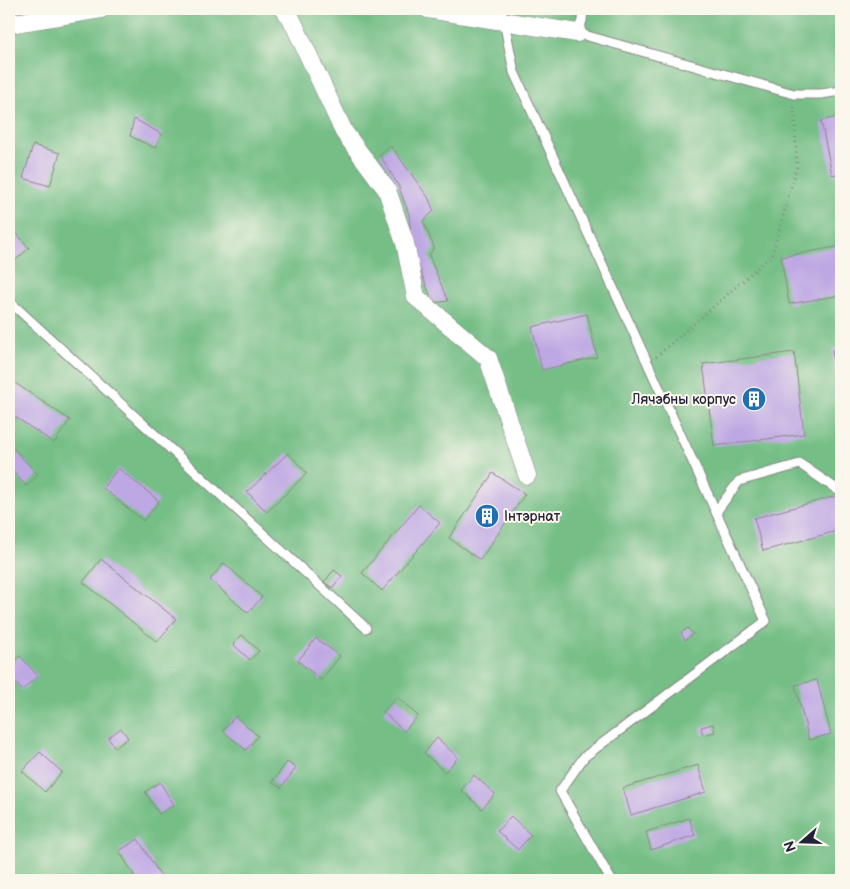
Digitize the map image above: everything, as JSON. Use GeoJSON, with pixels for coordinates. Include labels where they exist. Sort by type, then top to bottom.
{"type":"FeatureCollection","features":[{"type":"Feature","properties":{"kind":"street"},"geometry":{"type":"LineString","coordinates":[[9,24],[101,9]]}},
{"type":"Feature","properties":{"kind":"street"},"geometry":{"type":"LineString","coordinates":[[284,9],[291,18],[344,132],[387,190],[405,243],[416,297],[488,358],[527,475]]}},
{"type":"Feature","properties":{"kind":"street"},"geometry":{"type":"LineString","coordinates":[[428,9],[578,33]]}},
{"type":"Feature","properties":{"kind":"lane"},"geometry":{"type":"LineString","coordinates":[[583,9],[578,33],[794,94],[821,94],[841,91]]}},
{"type":"Feature","properties":{"kind":"lane"},"geometry":{"type":"LineString","coordinates":[[504,21],[514,72],[766,621],[584,758],[560,791],[611,880]]}},
{"type":"Feature","properties":{"kind":"lane"},"geometry":{"type":"LineString","coordinates":[[9,301],[366,628]]}},
{"type":"Feature","properties":{"kind":"lane"},"geometry":{"type":"LineString","coordinates":[[716,512],[739,481],[800,464],[841,492]]}},
{"type":"Feature","properties":{"kind":"path"},"geometry":{"type":"LineString","coordinates":[[648,364],[772,255],[797,166],[794,94]]}},
{"type":"Feature","properties":{"kind":"green space"},"geometry":{"type":"Polygon","coordinates":[[[9,9],[841,9],[841,880],[9,880],[9,9]]]}},
{"type":"Feature","properties":{"kind":"building"},"geometry":{"type":"Polygon","coordinates":[[[841,116],[841,173],[832,175],[821,121],[841,116]]]}},
{"type":"Feature","properties":{"kind":"building"},"geometry":{"type":"Polygon","coordinates":[[[134,119],[162,134],[155,148],[130,136],[134,119]]]}},
{"type":"Feature","properties":{"kind":"building"},"geometry":{"type":"Polygon","coordinates":[[[33,145],[60,153],[50,186],[23,178],[33,145]]]}},
{"type":"Feature","properties":{"kind":"building"},"geometry":{"type":"Polygon","coordinates":[[[391,146],[428,197],[434,211],[423,221],[434,247],[429,256],[448,301],[433,303],[412,249],[409,214],[398,185],[380,155],[391,146]]]}},
{"type":"Feature","properties":{"kind":"building"},"geometry":{"type":"Polygon","coordinates":[[[9,224],[29,248],[9,266],[9,224]]]}},
{"type":"Feature","properties":{"kind":"building"},"geometry":{"type":"Polygon","coordinates":[[[841,246],[841,295],[789,304],[781,257],[841,246]]]}},
{"type":"Feature","properties":{"kind":"building"},"geometry":{"type":"Polygon","coordinates":[[[587,314],[597,357],[542,370],[532,327],[587,314]]]}},
{"type":"Feature","properties":{"kind":"building"},"geometry":{"type":"Polygon","coordinates":[[[841,348],[841,408],[840,408],[832,350],[841,348]]]}},
{"type":"Feature","properties":{"kind":"building","name":"Лячэбны корпус"},"geometry":{"type":"Polygon","coordinates":[[[794,352],[804,434],[714,446],[703,364],[794,352]]]}},
{"type":"Feature","properties":{"kind":"building"},"geometry":{"type":"Polygon","coordinates":[[[9,379],[70,420],[54,443],[9,413],[9,379]]]}},
{"type":"Feature","properties":{"kind":"building"},"geometry":{"type":"Polygon","coordinates":[[[13,448],[38,475],[26,486],[9,467],[9,452],[13,448]]]}},
{"type":"Feature","properties":{"kind":"building"},"geometry":{"type":"Polygon","coordinates":[[[288,453],[307,473],[267,512],[247,492],[288,453]]]}},
{"type":"Feature","properties":{"kind":"building"},"geometry":{"type":"Polygon","coordinates":[[[118,468],[159,501],[143,521],[103,488],[118,468]]]}},
{"type":"Feature","properties":{"kind":"building","name":"Інтэрнат"},"geometry":{"type":"Polygon","coordinates":[[[493,473],[525,494],[480,560],[449,538],[493,473]]]}},
{"type":"Feature","properties":{"kind":"building"},"geometry":{"type":"Polygon","coordinates":[[[840,495],[841,530],[763,551],[754,518],[840,495]]]}},
{"type":"Feature","properties":{"kind":"building"},"geometry":{"type":"Polygon","coordinates":[[[419,505],[440,523],[382,591],[362,573],[419,505]]]}},
{"type":"Feature","properties":{"kind":"building"},"geometry":{"type":"Polygon","coordinates":[[[101,559],[176,619],[157,642],[83,582],[101,559]]]}},
{"type":"Feature","properties":{"kind":"building"},"geometry":{"type":"Polygon","coordinates":[[[224,563],[262,597],[248,613],[210,580],[224,563]]]}},
{"type":"Feature","properties":{"kind":"building"},"geometry":{"type":"Polygon","coordinates":[[[334,570],[342,576],[332,588],[324,582],[334,570]]]}},
{"type":"Feature","properties":{"kind":"building"},"geometry":{"type":"Polygon","coordinates":[[[688,628],[693,634],[685,640],[681,633],[688,628]]]}},
{"type":"Feature","properties":{"kind":"building"},"geometry":{"type":"Polygon","coordinates":[[[242,635],[259,651],[250,660],[233,644],[242,635]]]}},
{"type":"Feature","properties":{"kind":"building"},"geometry":{"type":"Polygon","coordinates":[[[316,638],[340,656],[321,680],[298,661],[316,638]]]}},
{"type":"Feature","properties":{"kind":"building"},"geometry":{"type":"Polygon","coordinates":[[[20,656],[38,676],[22,690],[9,676],[9,667],[20,656]]]}},
{"type":"Feature","properties":{"kind":"building"},"geometry":{"type":"Polygon","coordinates":[[[817,680],[831,734],[809,740],[795,685],[817,680]]]}},
{"type":"Feature","properties":{"kind":"building"},"geometry":{"type":"Polygon","coordinates":[[[397,697],[418,716],[404,731],[383,712],[397,697]]]}},
{"type":"Feature","properties":{"kind":"building"},"geometry":{"type":"Polygon","coordinates":[[[235,716],[258,736],[246,750],[223,731],[235,716]]]}},
{"type":"Feature","properties":{"kind":"building"},"geometry":{"type":"Polygon","coordinates":[[[713,724],[715,732],[703,735],[701,727],[713,724]]]}},
{"type":"Feature","properties":{"kind":"building"},"geometry":{"type":"Polygon","coordinates":[[[121,728],[128,738],[115,748],[108,738],[121,728]]]}},
{"type":"Feature","properties":{"kind":"building"},"geometry":{"type":"Polygon","coordinates":[[[437,738],[458,757],[445,772],[424,753],[437,738]]]}},
{"type":"Feature","properties":{"kind":"building"},"geometry":{"type":"Polygon","coordinates":[[[40,752],[62,772],[45,792],[22,771],[40,752]]]}},
{"type":"Feature","properties":{"kind":"building"},"geometry":{"type":"Polygon","coordinates":[[[287,762],[296,768],[281,788],[272,782],[287,762]]]}},
{"type":"Feature","properties":{"kind":"building"},"geometry":{"type":"Polygon","coordinates":[[[698,765],[706,792],[631,815],[623,788],[698,765]]]}},
{"type":"Feature","properties":{"kind":"building"},"geometry":{"type":"Polygon","coordinates":[[[474,775],[495,794],[482,809],[461,790],[474,775]]]}},
{"type":"Feature","properties":{"kind":"building"},"geometry":{"type":"Polygon","coordinates":[[[160,782],[174,805],[159,814],[145,792],[160,782]]]}},
{"type":"Feature","properties":{"kind":"building"},"geometry":{"type":"Polygon","coordinates":[[[511,816],[531,835],[518,850],[497,831],[511,816]]]}},
{"type":"Feature","properties":{"kind":"building"},"geometry":{"type":"Polygon","coordinates":[[[689,818],[695,835],[651,850],[646,832],[689,818]]]}},
{"type":"Feature","properties":{"kind":"building"},"geometry":{"type":"Polygon","coordinates":[[[138,839],[163,880],[137,880],[119,851],[138,839]]]}},
{"type":"Feature","properties":{"kind":"place","name":"Лячэбны корпус"},"geometry":{"type":"Point","coordinates":[754,399]}},
{"type":"Feature","properties":{"kind":"place","name":"Інтэрнат"},"geometry":{"type":"Point","coordinates":[487,516]}}]}
